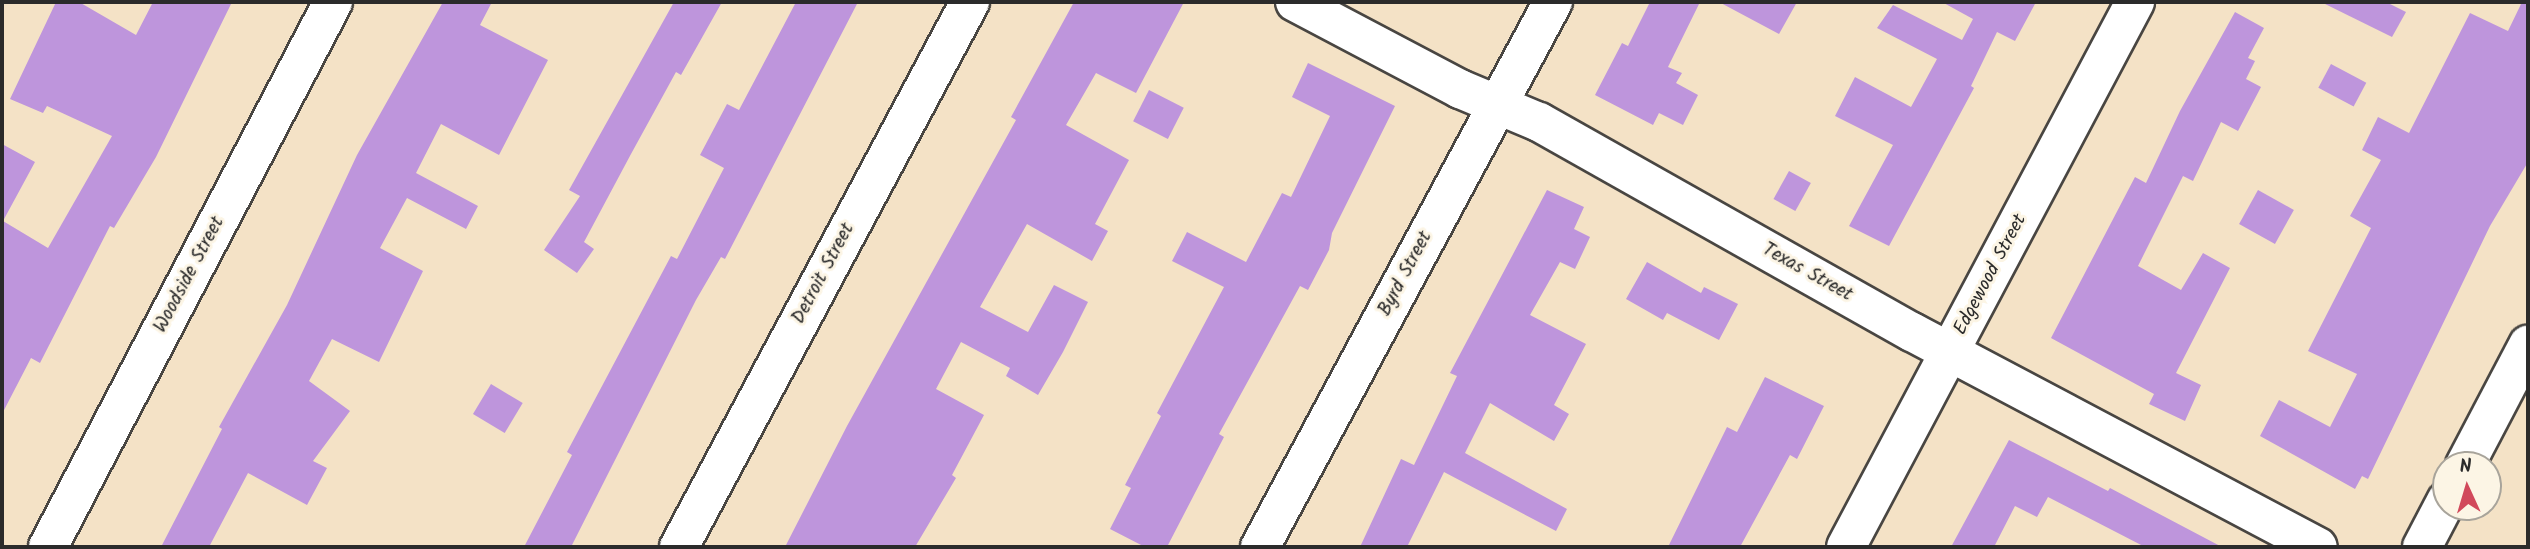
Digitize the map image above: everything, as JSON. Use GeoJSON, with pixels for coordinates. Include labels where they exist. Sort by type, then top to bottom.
{"type":"FeatureCollection","features":[{"type":"Feature","properties":{"kind":"street","name":"Woodside Street"},"geometry":{"type":"LineString","coordinates":[[48,547],[333,2]]}},
{"type":"Feature","properties":{"kind":"street","name":"Detroit Street"},"geometry":{"type":"LineString","coordinates":[[679,547],[970,2]]}},
{"type":"Feature","properties":{"kind":"street","name":"Texas Street"},"geometry":{"type":"LineString","coordinates":[[1295,2],[1498,106],[1539,122],[1950,352],[2318,547]]}},
{"type":"Feature","properties":{"kind":"street","name":"Byrd Street"},"geometry":{"type":"LineString","coordinates":[[1260,547],[1553,2]]}},
{"type":"Feature","properties":{"kind":"street","name":"Edgewood Street"},"geometry":{"type":"LineString","coordinates":[[1846,547],[2135,2]]}},
{"type":"Feature","properties":{"kind":"street"},"geometry":{"type":"LineString","coordinates":[[2472,451],[2528,345]]}},
{"type":"Feature","properties":{"kind":"street"},"geometry":{"type":"LineString","coordinates":[[2422,547],[2436,521]]}},
{"type":"Feature","properties":{"kind":"building"},"geometry":{"type":"Polygon","coordinates":[[[56,2],[79,2],[136,35],[153,2],[232,2],[156,157],[114,228],[110,226],[40,363],[31,358],[2,414],[2,144],[35,162],[3,221],[48,248],[112,136],[47,106],[43,113],[10,99],[56,2]]]}},
{"type":"Feature","properties":{"kind":"building"},"geometry":{"type":"Polygon","coordinates":[[[443,2],[492,2],[480,25],[548,60],[499,155],[441,124],[416,173],[478,206],[466,229],[407,198],[380,248],[423,271],[379,362],[332,339],[309,381],[350,411],[313,461],[327,468],[307,505],[248,473],[209,547],[161,547],[222,429],[219,427],[287,305],[357,155],[443,2]]]}},
{"type":"Feature","properties":{"kind":"building"},"geometry":{"type":"Polygon","coordinates":[[[674,2],[722,2],[681,75],[676,72],[631,154],[584,242],[594,249],[577,273],[544,250],[580,196],[569,190],[674,2]]]}},
{"type":"Feature","properties":{"kind":"building"},"geometry":{"type":"Polygon","coordinates":[[[796,2],[858,2],[725,259],[721,257],[696,300],[571,547],[524,547],[572,455],[567,452],[671,256],[677,259],[724,168],[700,155],[727,104],[739,110],[796,2]]]}},
{"type":"Feature","properties":{"kind":"building"},"geometry":{"type":"Polygon","coordinates":[[[1074,2],[1184,2],[1136,93],[1096,73],[1066,125],[1129,160],[1095,224],[1108,231],[1092,261],[1027,224],[980,307],[1028,332],[1054,285],[1088,302],[1063,352],[1038,395],[1006,376],[1010,368],[961,342],[936,389],[984,415],[952,475],[956,478],[915,547],[785,547],[847,426],[1016,120],[1011,117],[1074,2]]]}},
{"type":"Feature","properties":{"kind":"building"},"geometry":{"type":"Polygon","coordinates":[[[1650,2],[1700,2],[1668,67],[1682,73],[1676,83],[1698,95],[1683,125],[1659,113],[1653,125],[1595,95],[1622,43],[1628,46],[1650,2]]]}},
{"type":"Feature","properties":{"kind":"building"},"geometry":{"type":"Polygon","coordinates":[[[1719,2],[1797,2],[1779,34],[1719,2]]]}},
{"type":"Feature","properties":{"kind":"building"},"geometry":{"type":"Polygon","coordinates":[[[1942,2],[2036,2],[2015,41],[1997,32],[1971,86],[1974,88],[1889,246],[1849,226],[1893,145],[1835,116],[1855,77],[1911,107],[1937,59],[1877,28],[1893,5],[1962,40],[1973,19],[1942,2]]]}},
{"type":"Feature","properties":{"kind":"building"},"geometry":{"type":"Polygon","coordinates":[[[2321,2],[2386,2],[2406,12],[2392,37],[2321,2]]]}},
{"type":"Feature","properties":{"kind":"building"},"geometry":{"type":"Polygon","coordinates":[[[2522,2],[2528,2],[2528,162],[2490,226],[2368,479],[2362,476],[2355,489],[2260,436],[2279,400],[2330,427],[2357,374],[2308,351],[2371,228],[2350,216],[2381,160],[2362,150],[2378,117],[2409,133],[2470,13],[2508,31],[2522,2]]]}},
{"type":"Feature","properties":{"kind":"building"},"geometry":{"type":"Polygon","coordinates":[[[2235,12],[2264,28],[2248,58],[2255,61],[2246,79],[2261,87],[2238,131],[2221,122],[2193,181],[2183,176],[2138,266],[2181,290],[2203,253],[2230,268],[2176,373],[2201,385],[2185,421],[2149,404],[2154,394],[2051,338],[2135,177],[2146,183],[2180,111],[2235,12]]]}},
{"type":"Feature","properties":{"kind":"building"},"geometry":{"type":"Polygon","coordinates":[[[1308,63],[1395,106],[1332,233],[1329,250],[1308,290],[1300,286],[1219,434],[1224,437],[1167,547],[1145,547],[1110,529],[1131,488],[1125,485],[1161,416],[1157,413],[1224,287],[1172,261],[1187,232],[1246,262],[1282,193],[1291,197],[1330,116],[1292,97],[1308,63]]]}},
{"type":"Feature","properties":{"kind":"building"},"geometry":{"type":"Polygon","coordinates":[[[2331,64],[2366,83],[2354,107],[2318,88],[2331,64]]]}},
{"type":"Feature","properties":{"kind":"building"},"geometry":{"type":"Polygon","coordinates":[[[1149,90],[1184,108],[1168,139],[1133,121],[1149,90]]]}},
{"type":"Feature","properties":{"kind":"building"},"geometry":{"type":"Polygon","coordinates":[[[1789,171],[1811,183],[1795,211],[1773,199],[1789,171]]]}},
{"type":"Feature","properties":{"kind":"building"},"geometry":{"type":"Polygon","coordinates":[[[1547,190],[1584,207],[1574,229],[1590,237],[1575,269],[1560,262],[1530,315],[1586,344],[1554,405],[1569,414],[1554,441],[1490,403],[1465,453],[1567,509],[1556,531],[1444,472],[1407,547],[1360,547],[1401,459],[1414,465],[1457,376],[1450,373],[1547,190]]]}},
{"type":"Feature","properties":{"kind":"building"},"geometry":{"type":"Polygon","coordinates":[[[2258,190],[2294,210],[2275,244],[2239,224],[2258,190]]]}},
{"type":"Feature","properties":{"kind":"building"},"geometry":{"type":"Polygon","coordinates":[[[1647,262],[1701,293],[1704,287],[1738,304],[1719,340],[1667,313],[1663,320],[1626,299],[1647,262]]]}},
{"type":"Feature","properties":{"kind":"building"},"geometry":{"type":"Polygon","coordinates":[[[1765,377],[1824,406],[1797,459],[1790,455],[1740,547],[1668,547],[1727,427],[1737,432],[1765,377]]]}},
{"type":"Feature","properties":{"kind":"building"},"geometry":{"type":"Polygon","coordinates":[[[491,384],[523,403],[505,433],[473,414],[491,384]]]}},
{"type":"Feature","properties":{"kind":"building"},"geometry":{"type":"Polygon","coordinates":[[[2009,440],[2108,491],[2110,488],[2222,547],[2145,547],[2048,497],[2037,517],[2015,506],[1994,547],[1951,547],[2009,440]]]}}]}
